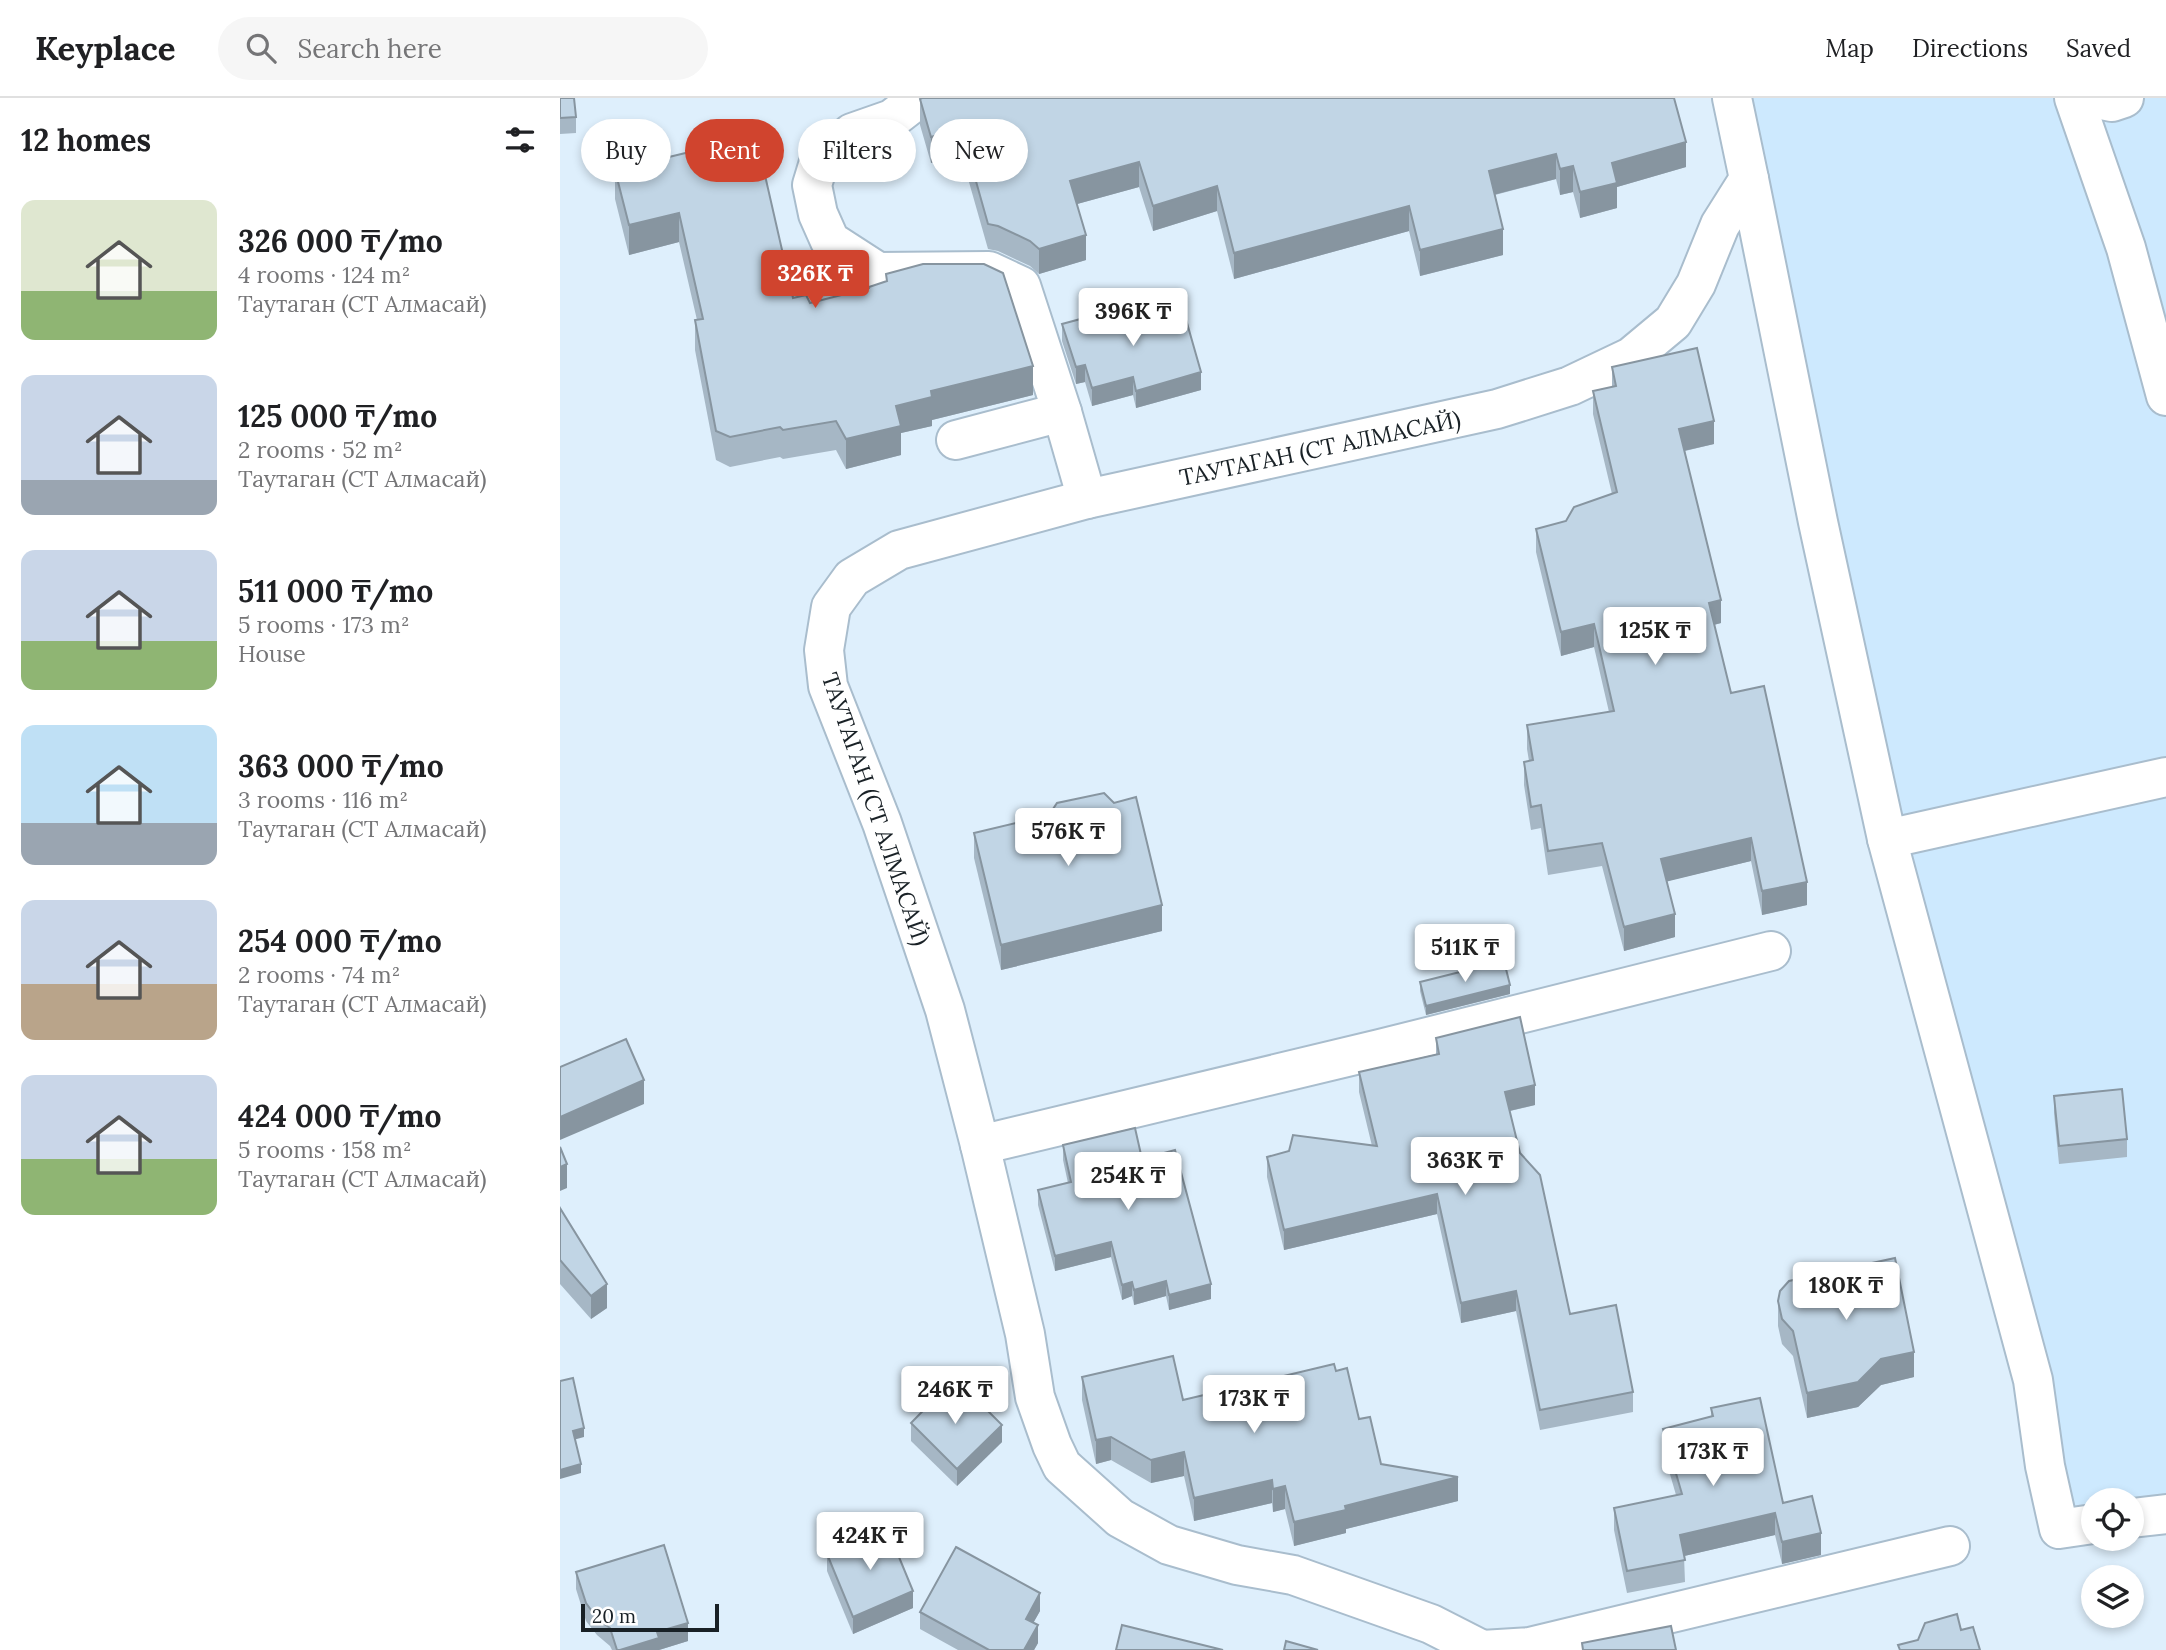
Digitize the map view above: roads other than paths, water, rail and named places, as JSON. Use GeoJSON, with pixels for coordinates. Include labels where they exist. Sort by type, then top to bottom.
{"type":"FeatureCollection","features":[{"type":"Feature","properties":{"kind":"street"},"geometry":{"type":"LineString","coordinates":[[919,98],[892,120],[852,133],[819,162],[812,185],[818,214],[830,241],[878,272],[989,271],[1021,286],[1087,499]]}},
{"type":"Feature","properties":{"kind":"street"},"geometry":{"type":"LineString","coordinates":[[1732,98],[1818,522],[1887,839],[2032,1380],[2045,1466],[2059,1529],[2081,1526]]}},
{"type":"Feature","properties":{"kind":"street"},"geometry":{"type":"LineString","coordinates":[[2074,98],[2126,248],[2166,396]]}},
{"type":"Feature","properties":{"kind":"street"},"geometry":{"type":"LineString","coordinates":[[2092,98],[2112,102],[2124,98]]}},
{"type":"Feature","properties":{"kind":"street","name":"ТАУТАГАН (СТ АЛМАСАЙ)"},"geometry":{"type":"LineString","coordinates":[[1482,1650],[1431,1625],[1293,1575],[1237,1565],[1169,1545],[1120,1518],[1062,1466],[1035,1397],[1025,1334],[945,1010],[882,824],[828,687],[824,650],[831,607],[852,578],[899,550],[1087,499],[1497,409],[1570,386],[1631,357],[1673,322],[1696,284],[1720,225],[1749,179]]}},
{"type":"Feature","properties":{"kind":"street"},"geometry":{"type":"LineString","coordinates":[[956,440],[1062,412]]}},
{"type":"Feature","properties":{"kind":"street"},"geometry":{"type":"LineString","coordinates":[[1887,839],[2166,777]]}},
{"type":"Feature","properties":{"kind":"street"},"geometry":{"type":"LineString","coordinates":[[980,1145],[1771,951]]}},
{"type":"Feature","properties":{"kind":"street"},"geometry":{"type":"LineString","coordinates":[[2144,1517],[2166,1514]]}},
{"type":"Feature","properties":{"kind":"street"},"geometry":{"type":"LineString","coordinates":[[1482,1650],[1530,1647],[1950,1546]]}}]}
